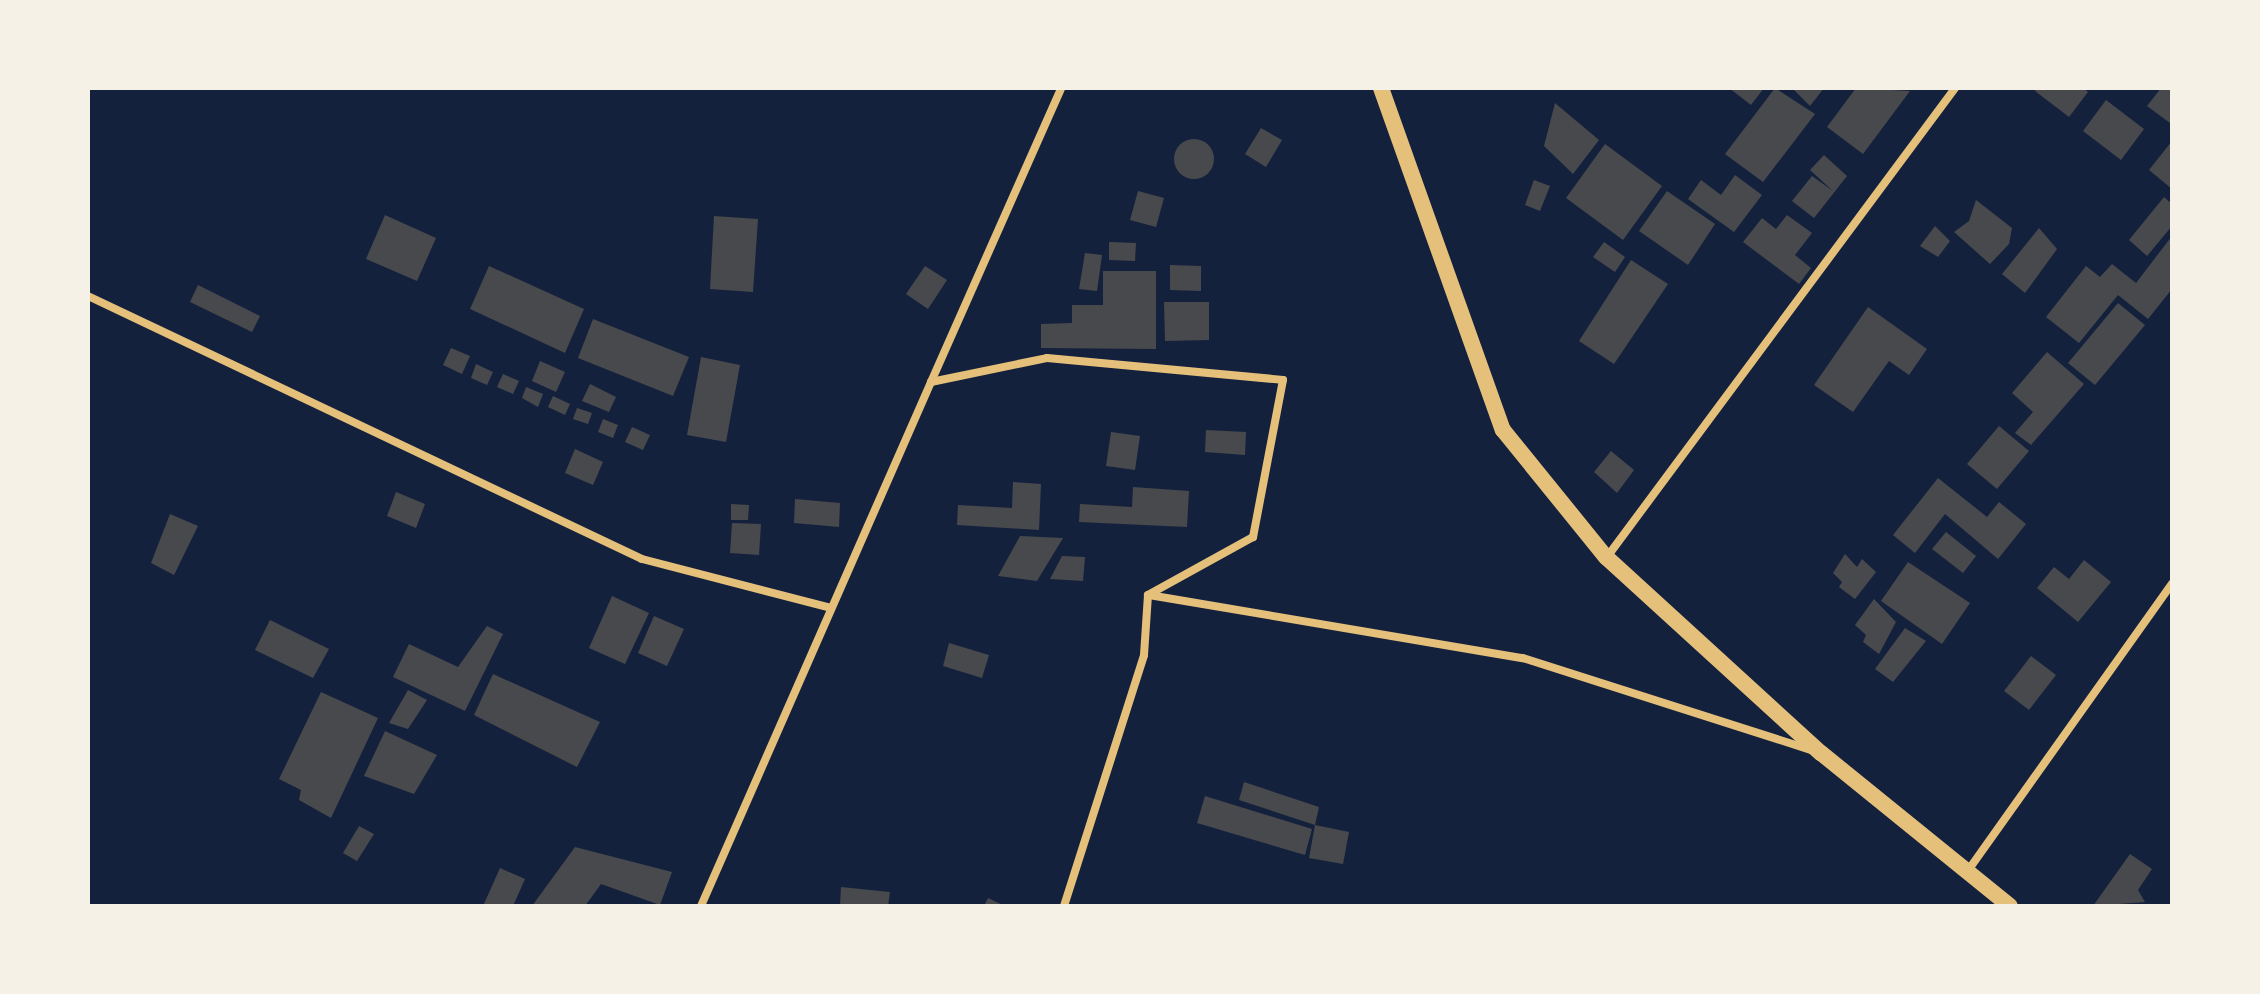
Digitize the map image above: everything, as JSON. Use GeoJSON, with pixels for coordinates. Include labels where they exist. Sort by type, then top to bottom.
{"type":"FeatureCollection","features":[{"type":"Feature","properties":{"kind":"main road"},"geometry":{"type":"LineString","coordinates":[[1381,88],[1503,430],[1606,557],[1821,753],[2010,906]]}},
{"type":"Feature","properties":{"kind":"street"},"geometry":{"type":"LineString","coordinates":[[701,906],[1061,88]]}},
{"type":"Feature","properties":{"kind":"street"},"geometry":{"type":"LineString","coordinates":[[1606,557],[1955,88]]}},
{"type":"Feature","properties":{"kind":"street"},"geometry":{"type":"LineString","coordinates":[[88,296],[642,559],[831,608]]}},
{"type":"Feature","properties":{"kind":"street"},"geometry":{"type":"LineString","coordinates":[[931,382],[1047,358],[1283,380],[1253,537],[1148,595]]}},
{"type":"Feature","properties":{"kind":"street"},"geometry":{"type":"LineString","coordinates":[[1967,872],[2172,584]]}},
{"type":"Feature","properties":{"kind":"street"},"geometry":{"type":"LineString","coordinates":[[1148,595],[1523,658],[1821,753]]}},
{"type":"Feature","properties":{"kind":"street"},"geometry":{"type":"LineString","coordinates":[[1064,906],[1144,655],[1148,595]]}},
{"type":"Feature","properties":{"kind":"building"},"geometry":{"type":"Polygon","coordinates":[[[1729,88],[1764,88],[1751,105],[1729,88]]]}},
{"type":"Feature","properties":{"kind":"building"},"geometry":{"type":"Polygon","coordinates":[[[1775,88],[1815,114],[1763,182],[1725,154],[1775,88]]]}},
{"type":"Feature","properties":{"kind":"building"},"geometry":{"type":"Polygon","coordinates":[[[1792,88],[1824,88],[1810,106],[1792,88]]]}},
{"type":"Feature","properties":{"kind":"building"},"geometry":{"type":"Polygon","coordinates":[[[1856,88],[1910,91],[1863,154],[1827,127],[1856,88]]]}},
{"type":"Feature","properties":{"kind":"building"},"geometry":{"type":"Polygon","coordinates":[[[2037,88],[2083,88],[2088,92],[2069,117],[2035,91],[2037,88]]]}},
{"type":"Feature","properties":{"kind":"building"},"geometry":{"type":"Polygon","coordinates":[[[2161,88],[2172,88],[2170,123],[2147,106],[2161,88]]]}},
{"type":"Feature","properties":{"kind":"building"},"geometry":{"type":"Polygon","coordinates":[[[2106,100],[2144,129],[2121,160],[2083,131],[2106,100]]]}},
{"type":"Feature","properties":{"kind":"building"},"geometry":{"type":"Polygon","coordinates":[[[1555,103],[1599,140],[1573,174],[1544,146],[1555,103]]]}},
{"type":"Feature","properties":{"kind":"building"},"geometry":{"type":"Polygon","coordinates":[[[1261,128],[1282,140],[1266,167],[1245,154],[1261,128]]]}},
{"type":"Feature","properties":{"kind":"building"},"geometry":{"type":"Polygon","coordinates":[[[1194,139],[1208,145],[1214,159],[1208,173],[1194,179],[1180,173],[1174,159],[1180,145],[1194,139]]]}},
{"type":"Feature","properties":{"kind":"building"},"geometry":{"type":"Polygon","coordinates":[[[2172,141],[2172,189],[2149,170],[2172,141]]]}},
{"type":"Feature","properties":{"kind":"building"},"geometry":{"type":"Polygon","coordinates":[[[1605,144],[1662,186],[1623,240],[1566,198],[1605,144]]]}},
{"type":"Feature","properties":{"kind":"building"},"geometry":{"type":"Polygon","coordinates":[[[1824,155],[1847,176],[1814,218],[1792,201],[1812,176],[1833,191],[1810,170],[1824,155]]]}},
{"type":"Feature","properties":{"kind":"building"},"geometry":{"type":"Polygon","coordinates":[[[1735,175],[1762,195],[1734,232],[1688,199],[1701,180],[1721,195],[1735,175]]]}},
{"type":"Feature","properties":{"kind":"building"},"geometry":{"type":"Polygon","coordinates":[[[1534,180],[1550,186],[1540,211],[1525,205],[1534,180]]]}},
{"type":"Feature","properties":{"kind":"building"},"geometry":{"type":"Polygon","coordinates":[[[1138,191],[1164,198],[1156,227],[1130,220],[1138,191]]]}},
{"type":"Feature","properties":{"kind":"building"},"geometry":{"type":"Polygon","coordinates":[[[1667,191],[1715,224],[1688,265],[1639,231],[1667,191]]]}},
{"type":"Feature","properties":{"kind":"building"},"geometry":{"type":"Polygon","coordinates":[[[2164,197],[2172,204],[2172,226],[2147,256],[2129,240],[2164,197]]]}},
{"type":"Feature","properties":{"kind":"building"},"geometry":{"type":"Polygon","coordinates":[[[1976,200],[2012,228],[2009,244],[1990,264],[1954,232],[1969,221],[1976,200]]]}},
{"type":"Feature","properties":{"kind":"building"},"geometry":{"type":"Polygon","coordinates":[[[385,215],[436,238],[417,281],[366,259],[385,215]]]}},
{"type":"Feature","properties":{"kind":"building"},"geometry":{"type":"Polygon","coordinates":[[[1787,215],[1812,233],[1795,255],[1811,268],[1799,284],[1743,242],[1762,218],[1776,229],[1787,215]]]}},
{"type":"Feature","properties":{"kind":"building"},"geometry":{"type":"Polygon","coordinates":[[[714,216],[758,219],[753,292],[710,289],[714,216]]]}},
{"type":"Feature","properties":{"kind":"building"},"geometry":{"type":"Polygon","coordinates":[[[1935,226],[1950,241],[1938,257],[1920,246],[1935,226]]]}},
{"type":"Feature","properties":{"kind":"building"},"geometry":{"type":"Polygon","coordinates":[[[2039,228],[2057,249],[2025,293],[2002,274],[2039,228]]]}},
{"type":"Feature","properties":{"kind":"building"},"geometry":{"type":"Polygon","coordinates":[[[2172,236],[2172,289],[2148,319],[2118,295],[2079,343],[2046,317],[2086,266],[2100,277],[2112,264],[2136,283],[2172,236]]]}},
{"type":"Feature","properties":{"kind":"building"},"geometry":{"type":"Polygon","coordinates":[[[1109,242],[1136,243],[1135,261],[1109,260],[1109,242]]]}},
{"type":"Feature","properties":{"kind":"building"},"geometry":{"type":"Polygon","coordinates":[[[1604,242],[1625,257],[1615,272],[1593,257],[1604,242]]]}},
{"type":"Feature","properties":{"kind":"building"},"geometry":{"type":"Polygon","coordinates":[[[1085,253],[1102,255],[1097,291],[1079,289],[1085,253]]]}},
{"type":"Feature","properties":{"kind":"building"},"geometry":{"type":"Polygon","coordinates":[[[1631,260],[1668,284],[1614,364],[1579,341],[1631,260]]]}},
{"type":"Feature","properties":{"kind":"building"},"geometry":{"type":"Polygon","coordinates":[[[1170,265],[1201,266],[1201,291],[1170,290],[1170,265]]]}},
{"type":"Feature","properties":{"kind":"building"},"geometry":{"type":"Polygon","coordinates":[[[489,266],[584,309],[565,353],[470,309],[489,266]]]}},
{"type":"Feature","properties":{"kind":"building"},"geometry":{"type":"Polygon","coordinates":[[[925,266],[947,280],[928,309],[906,294],[925,266]]]}},
{"type":"Feature","properties":{"kind":"building"},"geometry":{"type":"Polygon","coordinates":[[[1103,271],[1156,271],[1156,349],[1041,348],[1041,324],[1072,323],[1072,305],[1103,305],[1103,271]]]}},
{"type":"Feature","properties":{"kind":"building"},"geometry":{"type":"Polygon","coordinates":[[[198,285],[260,316],[252,332],[190,302],[198,285]]]}},
{"type":"Feature","properties":{"kind":"building"},"geometry":{"type":"Polygon","coordinates":[[[1164,302],[1209,302],[1209,340],[1165,341],[1164,302]]]}},
{"type":"Feature","properties":{"kind":"building"},"geometry":{"type":"Polygon","coordinates":[[[2118,303],[2145,325],[2095,385],[2068,363],[2118,303]]]}},
{"type":"Feature","properties":{"kind":"building"},"geometry":{"type":"Polygon","coordinates":[[[1868,307],[1927,349],[1909,375],[1889,361],[1853,412],[1814,385],[1868,307]]]}},
{"type":"Feature","properties":{"kind":"building"},"geometry":{"type":"Polygon","coordinates":[[[593,319],[689,357],[673,396],[578,358],[593,319]]]}},
{"type":"Feature","properties":{"kind":"building"},"geometry":{"type":"Polygon","coordinates":[[[451,348],[470,356],[462,374],[443,365],[451,348]]]}},
{"type":"Feature","properties":{"kind":"building"},"geometry":{"type":"Polygon","coordinates":[[[2047,352],[2084,384],[2031,445],[2015,433],[2033,412],[2012,393],[2047,352]]]}},
{"type":"Feature","properties":{"kind":"building"},"geometry":{"type":"Polygon","coordinates":[[[701,357],[740,365],[726,442],[687,435],[701,357]]]}},
{"type":"Feature","properties":{"kind":"building"},"geometry":{"type":"Polygon","coordinates":[[[540,361],[565,372],[556,392],[532,381],[540,361]]]}},
{"type":"Feature","properties":{"kind":"building"},"geometry":{"type":"Polygon","coordinates":[[[476,364],[493,372],[487,385],[471,378],[476,364]]]}},
{"type":"Feature","properties":{"kind":"building"},"geometry":{"type":"Polygon","coordinates":[[[503,374],[519,381],[513,394],[497,387],[503,374]]]}},
{"type":"Feature","properties":{"kind":"building"},"geometry":{"type":"Polygon","coordinates":[[[590,384],[616,397],[609,412],[582,401],[590,384]]]}},
{"type":"Feature","properties":{"kind":"building"},"geometry":{"type":"Polygon","coordinates":[[[526,387],[543,394],[538,407],[522,398],[526,387]]]}},
{"type":"Feature","properties":{"kind":"building"},"geometry":{"type":"Polygon","coordinates":[[[553,396],[570,404],[565,415],[548,407],[553,396]]]}},
{"type":"Feature","properties":{"kind":"building"},"geometry":{"type":"Polygon","coordinates":[[[577,408],[592,413],[588,424],[573,419],[577,408]]]}},
{"type":"Feature","properties":{"kind":"building"},"geometry":{"type":"Polygon","coordinates":[[[603,419],[618,425],[613,438],[598,432],[603,419]]]}},
{"type":"Feature","properties":{"kind":"building"},"geometry":{"type":"Polygon","coordinates":[[[1999,426],[2029,451],[1997,489],[1967,464],[1999,426]]]}},
{"type":"Feature","properties":{"kind":"building"},"geometry":{"type":"Polygon","coordinates":[[[632,427],[650,435],[643,450],[625,442],[632,427]]]}},
{"type":"Feature","properties":{"kind":"building"},"geometry":{"type":"Polygon","coordinates":[[[1206,430],[1246,432],[1245,455],[1205,452],[1206,430]]]}},
{"type":"Feature","properties":{"kind":"building"},"geometry":{"type":"Polygon","coordinates":[[[1111,432],[1140,436],[1135,470],[1106,466],[1111,432]]]}},
{"type":"Feature","properties":{"kind":"building"},"geometry":{"type":"Polygon","coordinates":[[[575,449],[603,462],[593,485],[565,473],[575,449]]]}},
{"type":"Feature","properties":{"kind":"building"},"geometry":{"type":"Polygon","coordinates":[[[1611,451],[1634,470],[1617,493],[1594,472],[1611,451]]]}},
{"type":"Feature","properties":{"kind":"building"},"geometry":{"type":"Polygon","coordinates":[[[1938,478],[1987,517],[1999,502],[2026,524],[1998,559],[1945,514],[1915,553],[1893,535],[1938,478]]]}},
{"type":"Feature","properties":{"kind":"building"},"geometry":{"type":"Polygon","coordinates":[[[1013,482],[1041,484],[1039,530],[957,525],[958,505],[1012,508],[1013,482]]]}},
{"type":"Feature","properties":{"kind":"building"},"geometry":{"type":"Polygon","coordinates":[[[1133,487],[1189,491],[1187,527],[1079,522],[1080,504],[1132,507],[1133,487]]]}},
{"type":"Feature","properties":{"kind":"building"},"geometry":{"type":"Polygon","coordinates":[[[396,492],[425,504],[416,528],[387,516],[396,492]]]}},
{"type":"Feature","properties":{"kind":"building"},"geometry":{"type":"Polygon","coordinates":[[[795,499],[840,503],[839,527],[794,523],[795,499]]]}},
{"type":"Feature","properties":{"kind":"building"},"geometry":{"type":"Polygon","coordinates":[[[731,504],[749,505],[748,520],[731,520],[731,504]]]}},
{"type":"Feature","properties":{"kind":"building"},"geometry":{"type":"Polygon","coordinates":[[[170,514],[198,526],[174,575],[151,563],[170,514]]]}},
{"type":"Feature","properties":{"kind":"building"},"geometry":{"type":"Polygon","coordinates":[[[732,523],[761,524],[759,555],[730,553],[732,523]]]}},
{"type":"Feature","properties":{"kind":"building"},"geometry":{"type":"Polygon","coordinates":[[[1946,532],[1976,556],[1963,573],[1932,549],[1946,532]]]}},
{"type":"Feature","properties":{"kind":"building"},"geometry":{"type":"Polygon","coordinates":[[[1020,536],[1063,538],[1037,581],[998,576],[1020,536]]]}},
{"type":"Feature","properties":{"kind":"building"},"geometry":{"type":"Polygon","coordinates":[[[1845,554],[1857,567],[1862,559],[1876,572],[1855,599],[1839,587],[1842,582],[1833,573],[1845,554]]]}},
{"type":"Feature","properties":{"kind":"building"},"geometry":{"type":"Polygon","coordinates":[[[1062,556],[1085,557],[1083,581],[1050,579],[1062,556]]]}},
{"type":"Feature","properties":{"kind":"building"},"geometry":{"type":"Polygon","coordinates":[[[2084,560],[2111,582],[2078,622],[2037,588],[2054,567],[2069,579],[2084,560]]]}},
{"type":"Feature","properties":{"kind":"building"},"geometry":{"type":"Polygon","coordinates":[[[1908,562],[1970,603],[1942,644],[1881,601],[1908,562]]]}},
{"type":"Feature","properties":{"kind":"building"},"geometry":{"type":"Polygon","coordinates":[[[612,596],[649,613],[625,664],[589,648],[612,596]]]}},
{"type":"Feature","properties":{"kind":"building"},"geometry":{"type":"Polygon","coordinates":[[[1874,599],[1896,622],[1879,654],[1863,642],[1866,635],[1855,625],[1874,599]]]}},
{"type":"Feature","properties":{"kind":"building"},"geometry":{"type":"Polygon","coordinates":[[[654,616],[684,629],[667,666],[638,653],[654,616]]]}},
{"type":"Feature","properties":{"kind":"building"},"geometry":{"type":"Polygon","coordinates":[[[270,620],[329,649],[313,678],[255,650],[270,620]]]}},
{"type":"Feature","properties":{"kind":"building"},"geometry":{"type":"Polygon","coordinates":[[[487,626],[503,634],[465,711],[393,677],[409,644],[458,667],[487,626]]]}},
{"type":"Feature","properties":{"kind":"building"},"geometry":{"type":"Polygon","coordinates":[[[1905,628],[1926,641],[1893,682],[1875,669],[1905,628]]]}},
{"type":"Feature","properties":{"kind":"building"},"geometry":{"type":"Polygon","coordinates":[[[949,643],[989,655],[982,678],[943,666],[949,643]]]}},
{"type":"Feature","properties":{"kind":"building"},"geometry":{"type":"Polygon","coordinates":[[[2031,656],[2056,675],[2029,710],[2004,691],[2031,656]]]}},
{"type":"Feature","properties":{"kind":"building"},"geometry":{"type":"Polygon","coordinates":[[[493,674],[600,722],[577,767],[474,715],[493,674]]]}},
{"type":"Feature","properties":{"kind":"building"},"geometry":{"type":"Polygon","coordinates":[[[408,690],[427,700],[408,729],[389,723],[408,690]]]}},
{"type":"Feature","properties":{"kind":"building"},"geometry":{"type":"Polygon","coordinates":[[[321,692],[378,718],[331,818],[299,800],[301,790],[279,779],[321,692]]]}},
{"type":"Feature","properties":{"kind":"building"},"geometry":{"type":"Polygon","coordinates":[[[385,731],[437,755],[414,794],[364,776],[385,731]]]}},
{"type":"Feature","properties":{"kind":"building"},"geometry":{"type":"Polygon","coordinates":[[[1244,782],[1319,807],[1315,825],[1239,800],[1244,782]]]}},
{"type":"Feature","properties":{"kind":"building"},"geometry":{"type":"Polygon","coordinates":[[[1205,796],[1312,829],[1305,855],[1197,823],[1205,796]]]}},
{"type":"Feature","properties":{"kind":"building"},"geometry":{"type":"Polygon","coordinates":[[[1315,825],[1349,832],[1343,864],[1309,858],[1315,825]]]}},
{"type":"Feature","properties":{"kind":"building"},"geometry":{"type":"Polygon","coordinates":[[[359,826],[374,834],[357,861],[343,853],[359,826]]]}},
{"type":"Feature","properties":{"kind":"building"},"geometry":{"type":"Polygon","coordinates":[[[575,847],[672,872],[660,905],[601,884],[585,906],[532,906],[575,847]]]}},
{"type":"Feature","properties":{"kind":"building"},"geometry":{"type":"Polygon","coordinates":[[[2130,854],[2152,869],[2138,890],[2145,902],[2093,906],[2130,854]]]}},
{"type":"Feature","properties":{"kind":"building"},"geometry":{"type":"Polygon","coordinates":[[[500,868],[525,879],[513,906],[483,906],[500,868]]]}},
{"type":"Feature","properties":{"kind":"building"},"geometry":{"type":"Polygon","coordinates":[[[841,887],[890,892],[888,906],[840,906],[841,887]]]}},
{"type":"Feature","properties":{"kind":"building"},"geometry":{"type":"Polygon","coordinates":[[[988,898],[1005,906],[984,906],[988,898]]]}}]}
